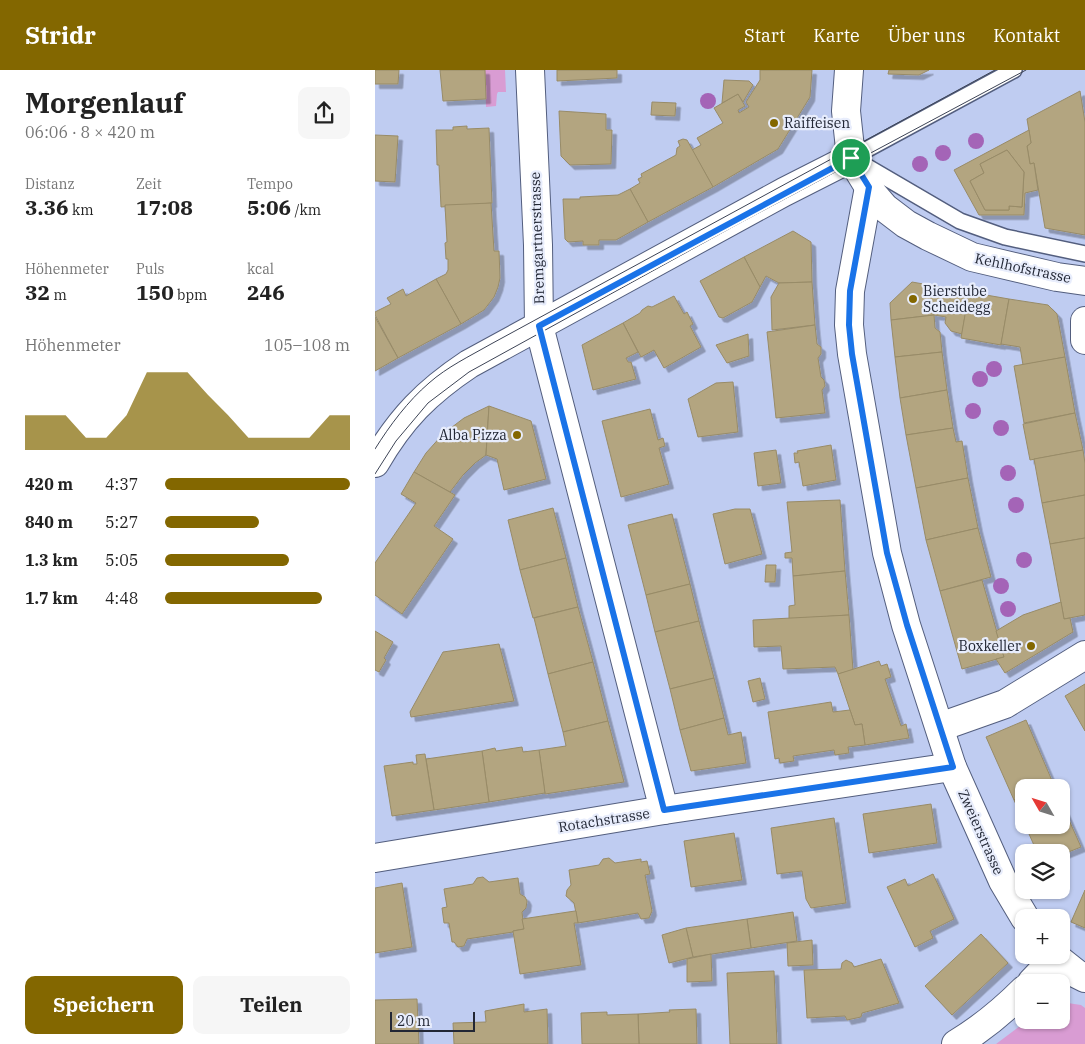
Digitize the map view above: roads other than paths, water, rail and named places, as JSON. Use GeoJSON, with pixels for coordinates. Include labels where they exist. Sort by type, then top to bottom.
{"type":"FeatureCollection","features":[{"type":"Feature","properties":{"kind":"street","name":"Bremgartnerstrasse"},"geometry":{"type":"LineString","coordinates":[[530,70],[538,245],[539,326],[664,810]]}},
{"type":"Feature","properties":{"kind":"street"},"geometry":{"type":"LineString","coordinates":[[375,463],[384,446],[407,416],[443,382],[469,364],[851,158],[847,111],[849,70]]}},
{"type":"Feature","properties":{"kind":"street","name":"Kehlhofstrasse"},"geometry":{"type":"LineString","coordinates":[[851,158],[885,208],[906,224],[946,246],[972,257],[1057,277],[1085,281]]}},
{"type":"Feature","properties":{"kind":"street","name":"Zweierstrasse"},"geometry":{"type":"LineString","coordinates":[[869,187],[850,291],[849,325],[852,354],[887,553],[907,625],[953,767],[1003,881],[1020,909]]}},
{"type":"Feature","properties":{"kind":"street"},"geometry":{"type":"LineString","coordinates":[[1085,321],[1085,340]]}},
{"type":"Feature","properties":{"kind":"street"},"geometry":{"type":"LineString","coordinates":[[940,727],[1005,704],[1085,655]]}},
{"type":"Feature","properties":{"kind":"street","name":"Rotachstrasse"},"geometry":{"type":"LineString","coordinates":[[375,858],[664,810],[953,767]]}},
{"type":"Feature","properties":{"kind":"street"},"geometry":{"type":"LineString","coordinates":[[1039,974],[1047,964]]}},
{"type":"Feature","properties":{"kind":"street"},"geometry":{"type":"LineString","coordinates":[[1064,964],[1085,978]]}},
{"type":"Feature","properties":{"kind":"street"},"geometry":{"type":"LineString","coordinates":[[956,1044],[974,1034],[1015,999]]}},
{"type":"Feature","properties":{"kind":"lane"},"geometry":{"type":"LineString","coordinates":[[851,158],[1014,70]]}},
{"type":"Feature","properties":{"kind":"lane"},"geometry":{"type":"LineString","coordinates":[[851,158],[960,222],[1005,238],[1085,254]]}},
{"type":"Feature","properties":{"kind":"tram line"},"geometry":{"type":"LineString","coordinates":[[375,449],[407,405],[436,377],[451,367],[995,70]]}},
{"type":"Feature","properties":{"kind":"tram line"},"geometry":{"type":"LineString","coordinates":[[375,474],[396,441],[428,403],[469,372],[736,225],[1026,70]]}},
{"type":"Feature","properties":{"kind":"place","name":"Raiffeisen"},"geometry":{"type":"Point","coordinates":[774,123]}},
{"type":"Feature","properties":{"kind":"place","name":"Bierstube Scheidegg"},"geometry":{"type":"Point","coordinates":[913,299]}},
{"type":"Feature","properties":{"kind":"place","name":"Alba Pizza"},"geometry":{"type":"Point","coordinates":[517,435]}},
{"type":"Feature","properties":{"kind":"place","name":"Boxkeller"},"geometry":{"type":"Point","coordinates":[1031,646]}}]}
